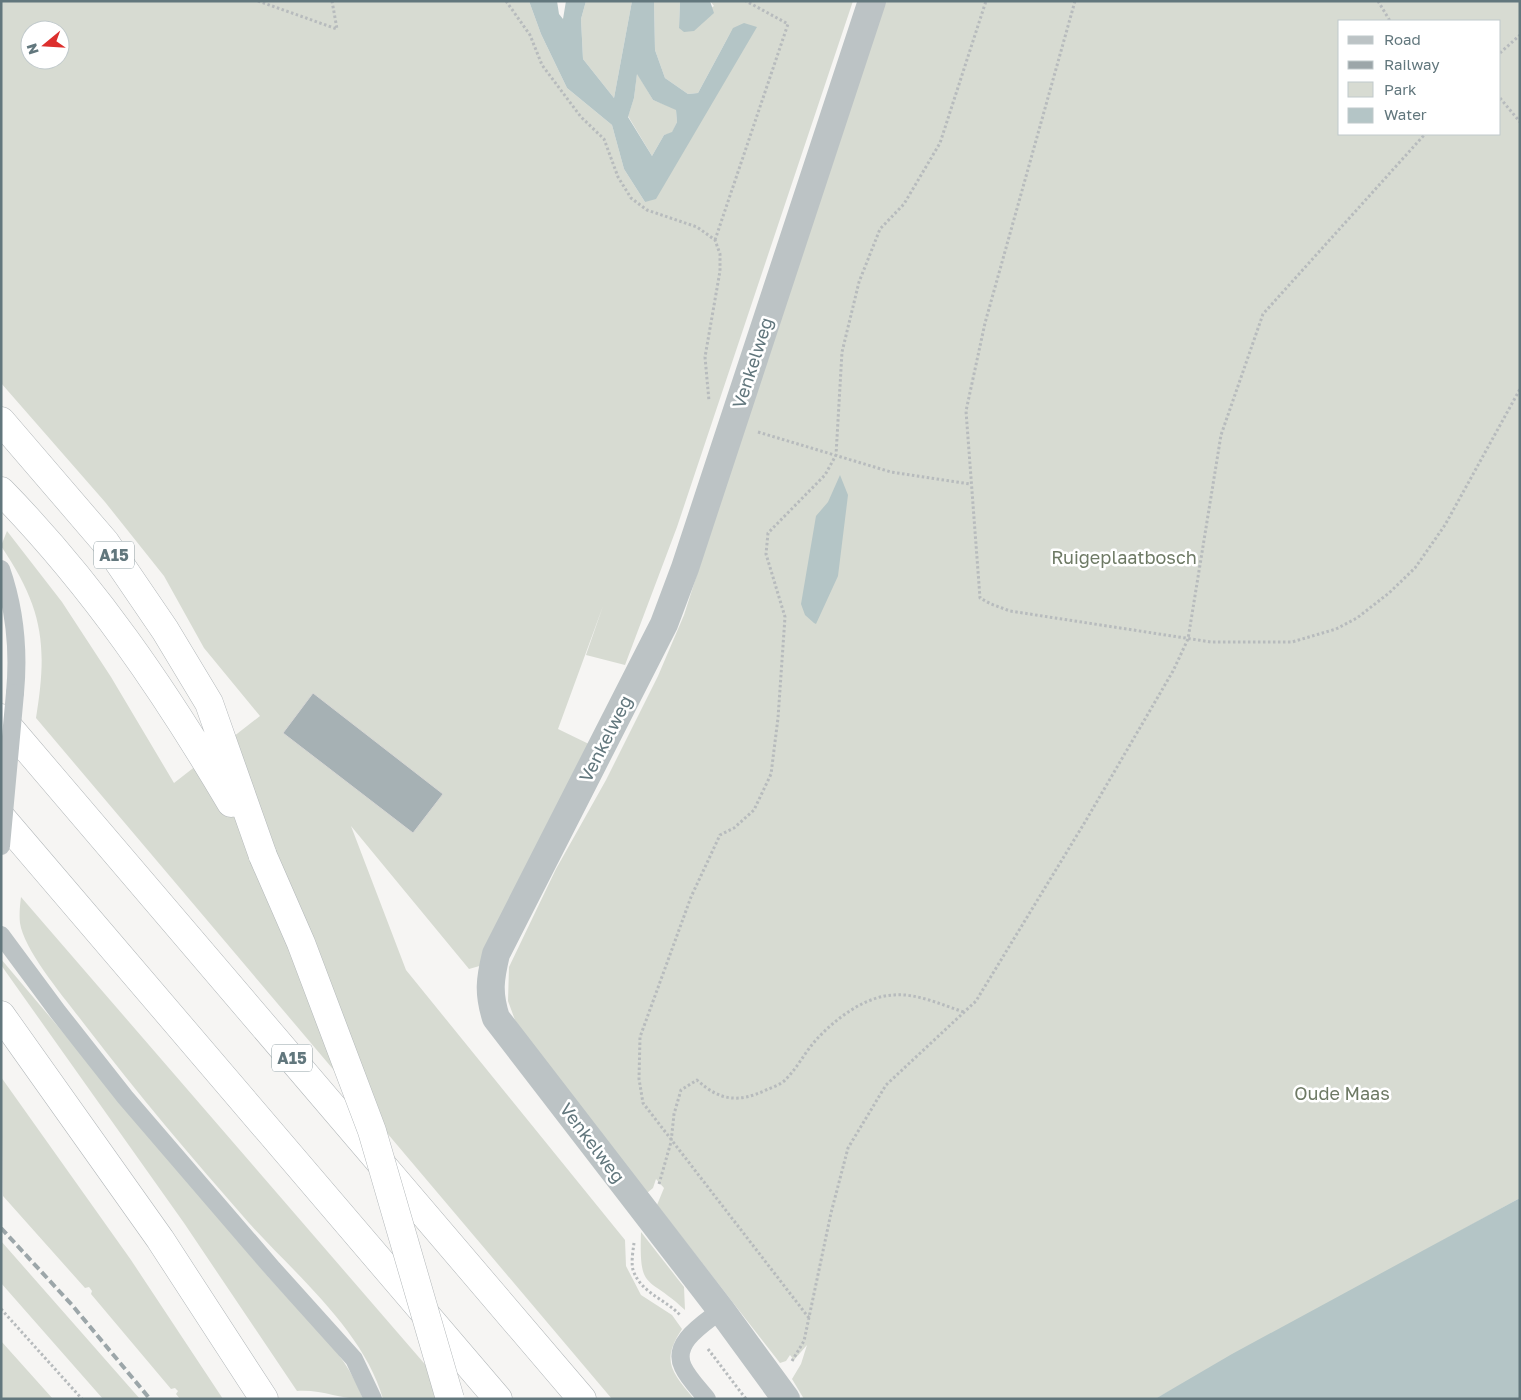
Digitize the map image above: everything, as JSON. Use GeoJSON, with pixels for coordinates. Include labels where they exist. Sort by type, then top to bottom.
{"type":"FeatureCollection","features":[{"type":"Feature","properties":{"kind":"highway","name":"A15"},"geometry":{"type":"LineString","coordinates":[[1,421],[104,542],[165,630],[209,702],[263,856],[301,943],[372,1131],[450,1399]]}},
{"type":"Feature","properties":{"kind":"highway","name":"A15"},"geometry":{"type":"LineString","coordinates":[[1,491],[87,587],[185,724],[263,856]]}},
{"type":"Feature","properties":{"kind":"highway","name":"A15"},"geometry":{"type":"LineString","coordinates":[[1,718],[582,1399]]}},
{"type":"Feature","properties":{"kind":"highway"},"geometry":{"type":"LineString","coordinates":[[1,817],[498,1399]]}},
{"type":"Feature","properties":{"kind":"highway"},"geometry":{"type":"LineString","coordinates":[[1,1015],[160,1239],[264,1399]]}},
{"type":"Feature","properties":{"kind":"street","name":"Venkelweg"},"geometry":{"type":"LineString","coordinates":[[782,1392],[496,1018],[490,998],[491,975],[496,954],[664,624],[872,1]]}},
{"type":"Feature","properties":{"kind":"lane"},"geometry":{"type":"LineString","coordinates":[[1,568],[12,599],[16,634],[15,693],[1,846]]}},
{"type":"Feature","properties":{"kind":"lane"},"geometry":{"type":"LineString","coordinates":[[1,935],[58,1012],[125,1097],[273,1269],[354,1359],[373,1399]]}},
{"type":"Feature","properties":{"kind":"lane"},"geometry":{"type":"LineString","coordinates":[[707,1399],[683,1368],[680,1354],[684,1343],[694,1332],[721,1310]]}},
{"type":"Feature","properties":{"kind":"path"},"geometry":{"type":"LineString","coordinates":[[258,1],[337,29],[332,1]]}},
{"type":"Feature","properties":{"kind":"path"},"geometry":{"type":"LineString","coordinates":[[506,1],[530,35],[542,65],[581,117],[604,139],[618,177],[631,198],[647,210],[697,227],[715,240],[720,254],[720,271],[705,357],[710,408],[732,425],[891,472],[970,484]]}},
{"type":"Feature","properties":{"kind":"path"},"geometry":{"type":"LineString","coordinates":[[715,240],[788,24],[746,1]]}},
{"type":"Feature","properties":{"kind":"path"},"geometry":{"type":"LineString","coordinates":[[809,1318],[643,1104],[639,1078],[640,1037],[691,897],[720,835],[734,828],[754,810],[771,774],[778,718],[785,617],[766,554],[768,533],[825,475],[836,455],[842,352],[858,282],[880,229],[904,204],[940,143],[986,1]]}},
{"type":"Feature","properties":{"kind":"path"},"geometry":{"type":"LineString","coordinates":[[1075,1],[976,359],[966,411],[980,598],[1010,611],[1188,639],[1238,644],[1292,642],[1336,629],[1389,594],[1416,568],[1440,532],[1520,389]]}},
{"type":"Feature","properties":{"kind":"path"},"geometry":{"type":"LineString","coordinates":[[1378,1],[1389,20]]}},
{"type":"Feature","properties":{"kind":"path"},"geometry":{"type":"LineString","coordinates":[[1501,52],[1520,35]]}},
{"type":"Feature","properties":{"kind":"path"},"geometry":{"type":"LineString","coordinates":[[1501,99],[1520,122]]}},
{"type":"Feature","properties":{"kind":"path"},"geometry":{"type":"LineString","coordinates":[[782,1392],[804,1341],[831,1213],[848,1148],[886,1085],[976,1001],[1036,905],[1173,671],[1188,639],[1221,435],[1264,314],[1424,135]]}},
{"type":"Feature","properties":{"kind":"path"},"geometry":{"type":"LineString","coordinates":[[746,1399],[694,1332],[671,1306],[640,1284],[633,1268],[634,1216],[656,1195],[671,1142],[674,1114],[681,1090],[697,1080],[710,1091],[726,1098],[749,1098],[785,1081],[816,1040],[842,1015],[871,1000],[894,995],[912,997],[965,1012]]}},
{"type":"Feature","properties":{"kind":"path"},"geometry":{"type":"LineString","coordinates":[[1,1309],[82,1399]]}},
{"type":"Feature","properties":{"kind":"green space"},"geometry":{"type":"Polygon","coordinates":[[[1,1],[529,1],[541,34],[567,88],[612,125],[624,169],[645,202],[733,28],[698,93],[688,94],[665,78],[655,50],[654,1],[680,1],[679,28],[714,6],[710,1],[853,1],[677,527],[625,665],[586,655],[603,606],[558,729],[593,746],[483,965],[469,969],[351,826],[406,970],[625,1240],[626,1266],[641,1295],[672,1315],[682,1329],[672,1350],[671,1365],[679,1381],[694,1399],[612,1399],[36,718],[42,669],[39,628],[34,608],[26,589],[1,546],[7,531],[62,602],[111,677],[174,783],[260,716],[204,648],[164,576],[105,502],[1,383],[1,1]]]}},
{"type":"Feature","properties":{"kind":"green space"},"geometry":{"type":"Polygon","coordinates":[[[586,1],[632,1],[614,98],[583,59],[581,19],[586,1]]]}},
{"type":"Feature","properties":{"kind":"green space","name":"Ruigeplaatbosch"},"geometry":{"type":"Polygon","coordinates":[[[881,1],[1520,1],[1520,1198],[1155,1399],[804,1399],[792,1379],[801,1364],[807,1345],[794,1360],[790,1355],[786,1361],[780,1363],[657,1205],[664,1188],[656,1179],[653,1188],[647,1193],[532,1046],[515,1020],[508,1001],[509,967],[556,869],[606,780],[658,676],[684,615],[881,1]]]}},
{"type":"Feature","properties":{"kind":"green space"},"geometry":{"type":"Polygon","coordinates":[[[637,73],[653,100],[676,109],[677,122],[672,133],[664,135],[652,156],[628,116],[634,98],[637,73]]]}},
{"type":"Feature","properties":{"kind":"green space"},"geometry":{"type":"Polygon","coordinates":[[[21,897],[455,1399],[383,1399],[374,1374],[361,1350],[344,1327],[307,1283],[249,1223],[186,1150],[47,975],[23,934],[20,923],[21,897]]]}},
{"type":"Feature","properties":{"kind":"green space"},"geometry":{"type":"Polygon","coordinates":[[[1,959],[264,1272],[320,1331],[345,1363],[363,1399],[314,1391],[297,1391],[184,1223],[1,965],[1,959]]]}},
{"type":"Feature","properties":{"kind":"green space"},"geometry":{"type":"Polygon","coordinates":[[[1,1077],[131,1260],[223,1399],[180,1399],[176,1394],[178,1391],[175,1388],[171,1389],[91,1294],[92,1291],[89,1287],[85,1288],[3,1196],[1,1077]]]}},
{"type":"Feature","properties":{"kind":"green space"},"geometry":{"type":"Polygon","coordinates":[[[641,1232],[684,1287],[685,1310],[654,1286],[644,1274],[641,1232]]]}},
{"type":"Feature","properties":{"kind":"green space"},"geometry":{"type":"Polygon","coordinates":[[[1,1241],[140,1399],[103,1399],[1,1283],[1,1241]]]}},
{"type":"Feature","properties":{"kind":"green space"},"geometry":{"type":"Polygon","coordinates":[[[1,1341],[53,1399],[1,1399],[1,1341]]]}},
{"type":"Feature","properties":{"kind":"water"},"geometry":{"type":"Polygon","coordinates":[[[529,1],[557,1],[559,14],[563,19],[566,1],[586,1],[581,19],[583,59],[614,98],[632,1],[654,1],[655,50],[665,78],[688,94],[698,93],[733,28],[744,23],[757,27],[656,199],[645,202],[624,169],[612,125],[567,88],[541,34],[529,1]],[[637,74],[634,98],[628,117],[652,156],[664,135],[672,132],[677,122],[676,110],[653,100],[637,74]]]}},
{"type":"Feature","properties":{"kind":"water"},"geometry":{"type":"Polygon","coordinates":[[[680,1],[710,1],[714,13],[694,31],[684,32],[679,28],[680,1]]]}},
{"type":"Feature","properties":{"kind":"water"},"geometry":{"type":"Polygon","coordinates":[[[840,475],[848,495],[838,576],[816,624],[805,615],[801,604],[816,516],[828,502],[840,475]]]}},
{"type":"Feature","properties":{"kind":"water"},"geometry":{"type":"Polygon","coordinates":[[[1520,1198],[1520,1399],[1155,1399],[1232,1354],[1520,1198]]]}},
{"type":"Feature","properties":{"kind":"building"},"geometry":{"type":"Polygon","coordinates":[[[313,693],[443,794],[413,833],[283,733],[313,693]]]}},
{"type":"Feature","properties":{"kind":"railway"},"geometry":{"type":"LineString","coordinates":[[1,1228],[72,1305],[150,1399]]}},
{"type":"Feature","properties":{"kind":"park label","name":"Oude Maas"},"geometry":{"type":"Point","coordinates":[1342,1094]}}]}
